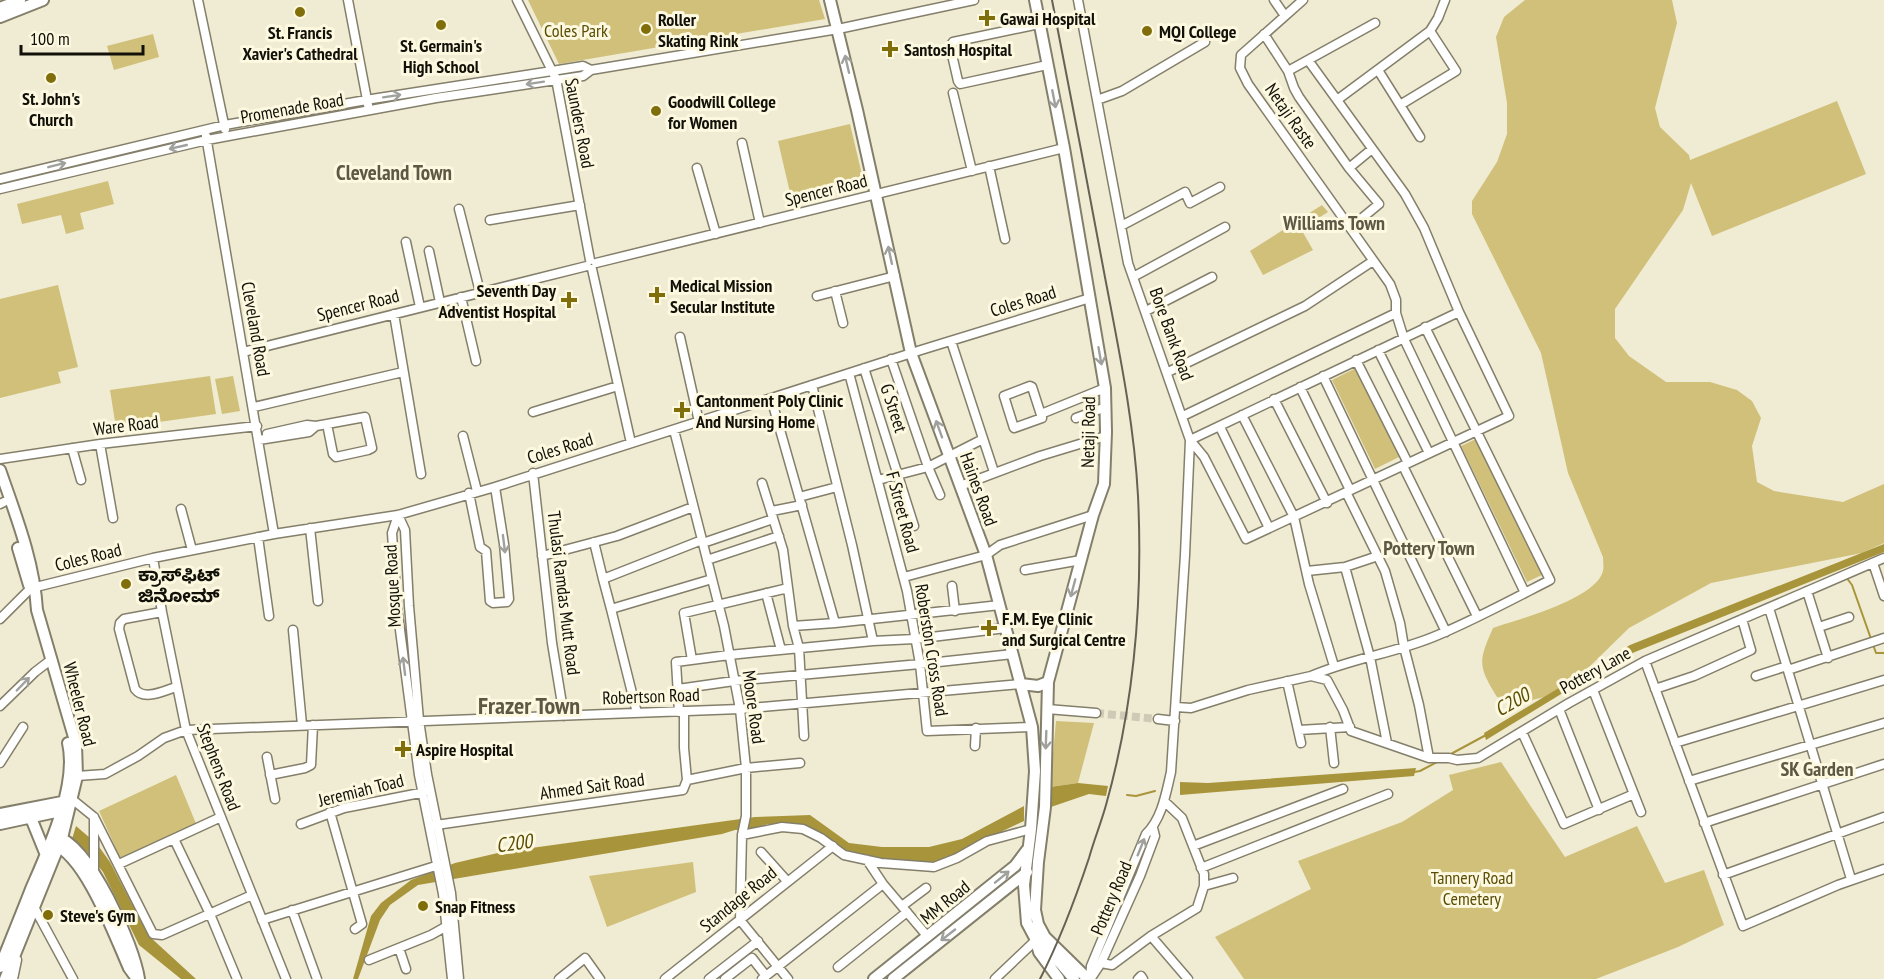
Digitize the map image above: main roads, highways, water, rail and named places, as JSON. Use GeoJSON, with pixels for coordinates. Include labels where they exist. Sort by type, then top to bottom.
{"type":"FeatureCollection","features":[{"type":"Feature","properties":{"kind":"main road"},"geometry":{"type":"LineString","coordinates":[[0,8],[20,0]]}},
{"type":"Feature","properties":{"kind":"main road"},"geometry":{"type":"LineString","coordinates":[[0,16],[43,0]]}},
{"type":"Feature","properties":{"kind":"main road","name":"Haines Road"},"geometry":{"type":"LineString","coordinates":[[830,0],[877,195],[911,353],[986,555],[1032,727],[1035,771],[1024,885],[1027,923],[1036,940],[1074,979]]}},
{"type":"Feature","properties":{"kind":"main road","name":"Netaji Road"},"geometry":{"type":"LineString","coordinates":[[1035,0],[1064,148],[1105,388],[1106,407],[1104,484],[1093,515],[1048,682],[1045,803],[1038,862]]}},
{"type":"Feature","properties":{"kind":"main road","name":"Wheeler Road"},"geometry":{"type":"LineString","coordinates":[[0,470],[21,530],[33,588],[31,610],[76,744],[77,776],[70,805],[46,855],[19,931]]}},
{"type":"Feature","properties":{"kind":"main road","name":"Wheeler Road"},"geometry":{"type":"LineString","coordinates":[[0,491],[2,503],[33,588]]}},
{"type":"Feature","properties":{"kind":"main road"},"geometry":{"type":"LineString","coordinates":[[1022,684],[1038,686],[1048,682]]}},
{"type":"Feature","properties":{"kind":"main road","name":"Wheeler Road"},"geometry":{"type":"LineString","coordinates":[[59,696],[69,747],[70,805]]}},
{"type":"Feature","properties":{"kind":"main road"},"geometry":{"type":"LineString","coordinates":[[0,814],[70,805]]}},
{"type":"Feature","properties":{"kind":"main road"},"geometry":{"type":"LineString","coordinates":[[0,824],[32,823],[70,805]]}},
{"type":"Feature","properties":{"kind":"main road"},"geometry":{"type":"LineString","coordinates":[[32,823],[56,836],[94,869],[136,963],[138,979]]}},
{"type":"Feature","properties":{"kind":"main road"},"geometry":{"type":"LineString","coordinates":[[56,836],[92,885],[129,968],[138,979]]}},
{"type":"Feature","properties":{"kind":"main road","name":"Wheeler Road"},"geometry":{"type":"LineString","coordinates":[[19,931],[34,907],[56,836]]}},
{"type":"Feature","properties":{"kind":"main road","name":"MM Road"},"geometry":{"type":"LineString","coordinates":[[874,979],[1015,866],[1029,845]]}},
{"type":"Feature","properties":{"kind":"main road"},"geometry":{"type":"LineString","coordinates":[[1038,862],[1035,910],[1038,924],[1050,942],[1089,979]]}},
{"type":"Feature","properties":{"kind":"main road","name":"MM Road"},"geometry":{"type":"LineString","coordinates":[[893,979],[1038,862]]}},
{"type":"Feature","properties":{"kind":"main road"},"geometry":{"type":"LineString","coordinates":[[0,967],[19,931]]}},
{"type":"Feature","properties":{"kind":"main road"},"geometry":{"type":"LineString","coordinates":[[5,979],[19,931]]}},
{"type":"Feature","properties":{"kind":"main road"},"geometry":{"type":"LineString","coordinates":[[1036,940],[1039,952],[1059,979]]}},
{"type":"Feature","properties":{"kind":"waterway","name":"C200"},"geometry":{"type":"LineString","coordinates":[[1846,577],[1852,585],[1876,653],[1884,653]]}},
{"type":"Feature","properties":{"kind":"waterway","name":"C200"},"geometry":{"type":"LineString","coordinates":[[1449,755],[1486,735]]}},
{"type":"Feature","properties":{"kind":"waterway","name":"C200"},"geometry":{"type":"LineString","coordinates":[[1414,772],[1439,761]]}},
{"type":"Feature","properties":{"kind":"waterway","name":"C200"},"geometry":{"type":"LineString","coordinates":[[1127,795],[1136,796],[1155,791]]}},
{"type":"Feature","properties":{"kind":"tunnel"},"geometry":{"type":"LineString","coordinates":[[1096,713],[1158,719]]}},
{"type":"Feature","properties":{"kind":"railway"},"geometry":{"type":"LineString","coordinates":[[1040,979],[1061,935],[1078,889],[1104,812],[1116,767],[1130,691],[1139,574],[1138,496],[1129,411],[1052,0]]}},
{"type":"Feature","properties":{"kind":"place","name":"St. Francis Xavier's Cathedral"},"geometry":{"type":"Point","coordinates":[300,12]}},
{"type":"Feature","properties":{"kind":"place","name":"Gawai Hospital"},"geometry":{"type":"Point","coordinates":[987,18]}},
{"type":"Feature","properties":{"kind":"place","name":"St. Germain's High School"},"geometry":{"type":"Point","coordinates":[441,25]}},
{"type":"Feature","properties":{"kind":"place","name":"Roller Skating Rink"},"geometry":{"type":"Point","coordinates":[646,29]}},
{"type":"Feature","properties":{"kind":"place","name":"MQI College"},"geometry":{"type":"Point","coordinates":[1147,31]}},
{"type":"Feature","properties":{"kind":"place","name":"Santosh Hospital"},"geometry":{"type":"Point","coordinates":[890,49]}},
{"type":"Feature","properties":{"kind":"place","name":"St. John's Church"},"geometry":{"type":"Point","coordinates":[51,78]}},
{"type":"Feature","properties":{"kind":"place","name":"Goodwill College for Women"},"geometry":{"type":"Point","coordinates":[656,111]}},
{"type":"Feature","properties":{"kind":"place","name":"Medical Mission Secular Institute"},"geometry":{"type":"Point","coordinates":[657,295]}},
{"type":"Feature","properties":{"kind":"place","name":"Seventh Day Adventist Hospital"},"geometry":{"type":"Point","coordinates":[569,300]}},
{"type":"Feature","properties":{"kind":"place","name":"Cantonment Poly Clinic And Nursing Home"},"geometry":{"type":"Point","coordinates":[682,410]}},
{"type":"Feature","properties":{"kind":"place","name":"ಕ್ರಾಸ್‌ಫಿಟ್ ಜಿನೋಮ್"},"geometry":{"type":"Point","coordinates":[126,584]}},
{"type":"Feature","properties":{"kind":"place","name":"F.M. Eye Clinic and Surgical Centre"},"geometry":{"type":"Point","coordinates":[989,628]}},
{"type":"Feature","properties":{"kind":"place","name":"Aspire Hospital"},"geometry":{"type":"Point","coordinates":[403,749]}},
{"type":"Feature","properties":{"kind":"place","name":"Snap Fitness"},"geometry":{"type":"Point","coordinates":[423,906]}},
{"type":"Feature","properties":{"kind":"place","name":"Steve's Gym"},"geometry":{"type":"Point","coordinates":[48,915]}},
{"type":"Feature","properties":{"kind":"district","name":"Cleveland Town"},"geometry":{"type":"Point","coordinates":[394,172]}},
{"type":"Feature","properties":{"kind":"district","name":"Williams Town"},"geometry":{"type":"Point","coordinates":[1334,223]}},
{"type":"Feature","properties":{"kind":"district","name":"Pottery Town"},"geometry":{"type":"Point","coordinates":[1429,548]}},
{"type":"Feature","properties":{"kind":"district","name":"Frazer Town"},"geometry":{"type":"Point","coordinates":[529,705]}},
{"type":"Feature","properties":{"kind":"district","name":"SK Garden"},"geometry":{"type":"Point","coordinates":[1817,769]}},
{"type":"Feature","properties":{"kind":"park label","name":"Coles Park"},"geometry":{"type":"Point","coordinates":[576,30]}},
{"type":"Feature","properties":{"kind":"park label","name":"Tannery Road Cemetery"},"geometry":{"type":"Point","coordinates":[1472,887]}}]}
